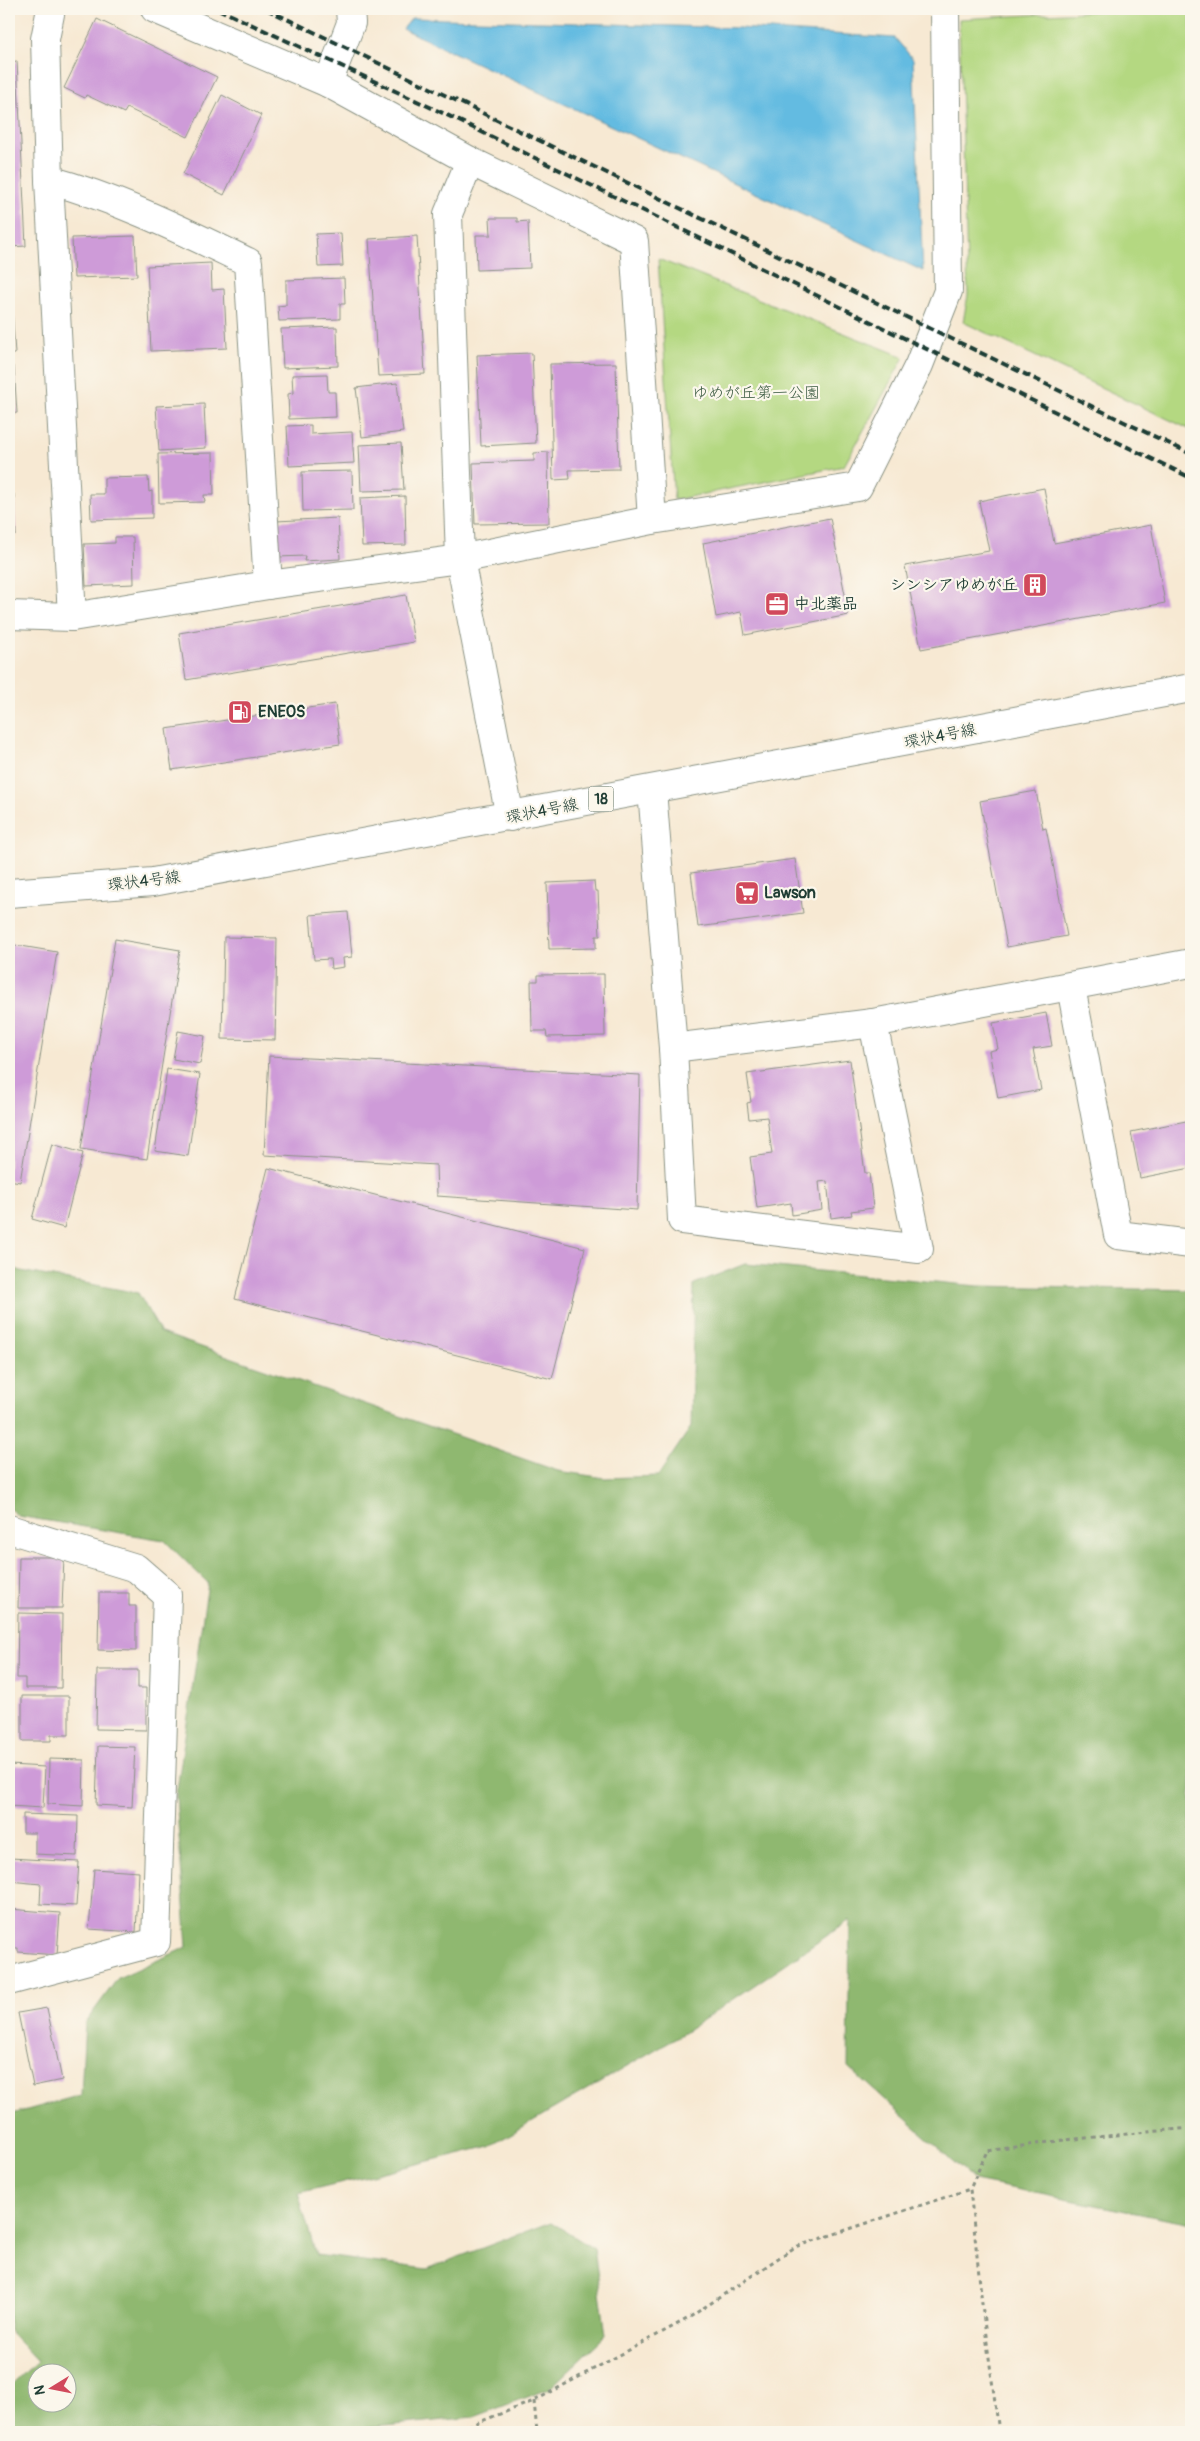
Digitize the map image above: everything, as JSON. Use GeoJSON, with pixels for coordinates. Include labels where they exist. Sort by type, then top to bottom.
{"type":"FeatureCollection","features":[{"type":"Feature","properties":{"kind":"street"},"geometry":{"type":"LineString","coordinates":[[51,9],[45,39],[49,180],[72,617]]}},
{"type":"Feature","properties":{"kind":"street"},"geometry":{"type":"LineString","coordinates":[[155,9],[328,83],[470,160],[634,241],[652,520]]}},
{"type":"Feature","properties":{"kind":"street"},"geometry":{"type":"LineString","coordinates":[[328,83],[351,23],[350,9]]}},
{"type":"Feature","properties":{"kind":"street"},"geometry":{"type":"LineString","coordinates":[[9,615],[72,617],[268,585],[460,560],[652,520],[858,487],[919,365],[948,291],[945,9]]}},
{"type":"Feature","properties":{"kind":"street"},"geometry":{"type":"LineString","coordinates":[[470,160],[448,214],[460,560],[510,817]]}},
{"type":"Feature","properties":{"kind":"street"},"geometry":{"type":"LineString","coordinates":[[49,180],[135,208],[248,262],[268,585]]}},
{"type":"Feature","properties":{"kind":"street","name":"環状4号線"},"geometry":{"type":"LineString","coordinates":[[9,893],[153,882],[510,817],[1191,688]]}},
{"type":"Feature","properties":{"kind":"street"},"geometry":{"type":"LineString","coordinates":[[652,790],[673,1048],[682,1220],[919,1249],[873,1023]]}},
{"type":"Feature","properties":{"kind":"street"},"geometry":{"type":"LineString","coordinates":[[673,1048],[873,1023],[1191,963]]}},
{"type":"Feature","properties":{"kind":"street"},"geometry":{"type":"LineString","coordinates":[[1071,987],[1118,1235],[1191,1244]]}},
{"type":"Feature","properties":{"kind":"street"},"geometry":{"type":"LineString","coordinates":[[9,1529],[136,1568],[167,1594],[156,1942],[9,1981]]}},
{"type":"Feature","properties":{"kind":"path"},"geometry":{"type":"LineString","coordinates":[[998,2432],[970,2189],[987,2151],[1064,2140],[1191,2128]]}},
{"type":"Feature","properties":{"kind":"path"},"geometry":{"type":"LineString","coordinates":[[453,2432],[534,2401],[687,2319],[795,2247],[970,2189]]}},
{"type":"Feature","properties":{"kind":"path"},"geometry":{"type":"LineString","coordinates":[[534,2401],[537,2432]]}},
{"type":"Feature","properties":{"kind":"green space"},"geometry":{"type":"Polygon","coordinates":[[[1136,9],[1191,9],[1191,430],[963,322],[968,295],[959,19],[1136,9]]]}},
{"type":"Feature","properties":{"kind":"green space","name":"ゆめが丘第一公園"},"geometry":{"type":"Polygon","coordinates":[[[658,259],[904,357],[844,466],[674,500],[658,259]]]}},
{"type":"Feature","properties":{"kind":"green space"},"geometry":{"type":"Polygon","coordinates":[[[745,1264],[978,1286],[1191,1290],[1191,2224],[975,2181],[848,2067],[850,1920],[687,2031],[490,2146],[298,2193],[316,2255],[427,2269],[551,2222],[594,2249],[606,2335],[549,2389],[474,2417],[325,2432],[9,2432],[9,2388],[28,2370],[28,2414],[78,2414],[78,2364],[34,2364],[37,2361],[9,2331],[9,2115],[81,2095],[85,2023],[118,1978],[187,1947],[176,1796],[208,1583],[164,1540],[18,1516],[9,1508],[9,1266],[21,1271],[138,1293],[161,1333],[558,1471],[605,1478],[658,1476],[691,1427],[694,1284],[745,1264]]]}},
{"type":"Feature","properties":{"kind":"water"},"geometry":{"type":"Polygon","coordinates":[[[412,18],[739,28],[895,38],[913,59],[923,271],[403,29],[412,18]]]}},
{"type":"Feature","properties":{"kind":"building"},"geometry":{"type":"Polygon","coordinates":[[[97,19],[217,77],[188,137],[127,108],[124,113],[86,95],[85,98],[64,88],[97,19]]]}},
{"type":"Feature","properties":{"kind":"building"},"geometry":{"type":"Polygon","coordinates":[[[17,61],[26,246],[9,247],[9,62],[17,61]]]}},
{"type":"Feature","properties":{"kind":"building"},"geometry":{"type":"Polygon","coordinates":[[[222,95],[261,115],[224,195],[183,174],[222,95]]]}},
{"type":"Feature","properties":{"kind":"building"},"geometry":{"type":"Polygon","coordinates":[[[490,218],[517,218],[517,222],[528,221],[530,268],[477,270],[476,235],[491,235],[490,218]]]}},
{"type":"Feature","properties":{"kind":"building"},"geometry":{"type":"Polygon","coordinates":[[[341,233],[343,266],[318,267],[316,234],[341,233]]]}},
{"type":"Feature","properties":{"kind":"building"},"geometry":{"type":"Polygon","coordinates":[[[135,236],[137,276],[74,278],[72,238],[135,236]]]}},
{"type":"Feature","properties":{"kind":"building"},"geometry":{"type":"Polygon","coordinates":[[[417,236],[425,374],[378,376],[369,239],[417,236]]]}},
{"type":"Feature","properties":{"kind":"building"},"geometry":{"type":"Polygon","coordinates":[[[211,263],[212,290],[224,289],[227,348],[151,351],[147,266],[211,263]]]}},
{"type":"Feature","properties":{"kind":"building"},"geometry":{"type":"Polygon","coordinates":[[[344,278],[345,304],[340,304],[340,319],[279,321],[278,306],[286,305],[286,280],[344,278]]]}},
{"type":"Feature","properties":{"kind":"building"},"geometry":{"type":"Polygon","coordinates":[[[9,307],[12,307],[15,354],[9,354],[9,307]]]}},
{"type":"Feature","properties":{"kind":"building"},"geometry":{"type":"Polygon","coordinates":[[[337,327],[338,366],[283,368],[281,329],[337,327]]]}},
{"type":"Feature","properties":{"kind":"building"},"geometry":{"type":"Polygon","coordinates":[[[532,353],[536,443],[481,446],[477,355],[532,353]]]}},
{"type":"Feature","properties":{"kind":"building"},"geometry":{"type":"Polygon","coordinates":[[[616,363],[619,469],[569,470],[570,479],[553,480],[550,364],[616,363]]]}},
{"type":"Feature","properties":{"kind":"building"},"geometry":{"type":"Polygon","coordinates":[[[9,367],[14,367],[17,413],[9,414],[9,367]]]}},
{"type":"Feature","properties":{"kind":"building"},"geometry":{"type":"Polygon","coordinates":[[[327,374],[328,392],[335,392],[336,417],[289,419],[288,394],[293,393],[292,375],[327,374]]]}},
{"type":"Feature","properties":{"kind":"building"},"geometry":{"type":"Polygon","coordinates":[[[397,383],[403,432],[362,437],[356,388],[397,383]]]}},
{"type":"Feature","properties":{"kind":"building"},"geometry":{"type":"Polygon","coordinates":[[[204,404],[206,448],[159,451],[156,406],[204,404]]]}},
{"type":"Feature","properties":{"kind":"building"},"geometry":{"type":"Polygon","coordinates":[[[311,425],[311,434],[352,432],[354,463],[289,466],[287,426],[311,425]]]}},
{"type":"Feature","properties":{"kind":"building"},"geometry":{"type":"Polygon","coordinates":[[[401,443],[404,490],[361,491],[359,445],[401,443]]]}},
{"type":"Feature","properties":{"kind":"building"},"geometry":{"type":"Polygon","coordinates":[[[548,452],[549,523],[475,524],[473,463],[534,461],[534,453],[548,452]]]}},
{"type":"Feature","properties":{"kind":"building"},"geometry":{"type":"Polygon","coordinates":[[[213,453],[214,495],[204,495],[205,502],[159,503],[158,454],[213,453]]]}},
{"type":"Feature","properties":{"kind":"building"},"geometry":{"type":"Polygon","coordinates":[[[352,471],[353,510],[303,511],[302,472],[352,471]]]}},
{"type":"Feature","properties":{"kind":"building"},"geometry":{"type":"Polygon","coordinates":[[[148,477],[149,492],[152,491],[152,518],[91,520],[90,494],[104,494],[104,478],[148,477]]]}},
{"type":"Feature","properties":{"kind":"building","name":"シンシアゆめが丘"},"geometry":{"type":"Polygon","coordinates":[[[1044,488],[1054,543],[1151,525],[1165,603],[921,649],[905,566],[989,551],[979,501],[1044,488]]]}},
{"type":"Feature","properties":{"kind":"building"},"geometry":{"type":"Polygon","coordinates":[[[9,494],[14,494],[16,535],[9,536],[9,494]]]}},
{"type":"Feature","properties":{"kind":"building"},"geometry":{"type":"Polygon","coordinates":[[[405,496],[406,545],[362,546],[360,498],[405,496]]]}},
{"type":"Feature","properties":{"kind":"building"},"geometry":{"type":"Polygon","coordinates":[[[338,518],[340,559],[304,561],[305,556],[278,557],[276,521],[338,518]]]}},
{"type":"Feature","properties":{"kind":"building"},"geometry":{"type":"Polygon","coordinates":[[[830,518],[849,615],[745,635],[741,612],[716,617],[703,543],[830,518]]]}},
{"type":"Feature","properties":{"kind":"building"},"geometry":{"type":"Polygon","coordinates":[[[115,537],[133,537],[134,584],[86,586],[84,544],[115,543],[115,537]]]}},
{"type":"Feature","properties":{"kind":"building"},"geometry":{"type":"Polygon","coordinates":[[[406,595],[414,642],[186,680],[179,633],[406,595]]]}},
{"type":"Feature","properties":{"kind":"building"},"geometry":{"type":"Polygon","coordinates":[[[335,704],[340,744],[172,770],[166,729],[335,704]]]}},
{"type":"Feature","properties":{"kind":"building"},"geometry":{"type":"Polygon","coordinates":[[[1036,791],[1043,829],[1046,828],[1067,936],[1007,947],[980,801],[1036,791]]]}},
{"type":"Feature","properties":{"kind":"building","name":"Lawson"},"geometry":{"type":"Polygon","coordinates":[[[795,859],[803,913],[698,927],[691,873],[795,859]]]}},
{"type":"Feature","properties":{"kind":"building"},"geometry":{"type":"Polygon","coordinates":[[[594,881],[595,891],[598,891],[600,936],[596,936],[596,948],[549,949],[547,883],[594,881]]]}},
{"type":"Feature","properties":{"kind":"building"},"geometry":{"type":"Polygon","coordinates":[[[348,912],[352,957],[343,958],[344,967],[331,969],[330,959],[314,960],[310,915],[348,912]]]}},
{"type":"Feature","properties":{"kind":"building"},"geometry":{"type":"Polygon","coordinates":[[[224,937],[277,938],[275,1040],[222,1039],[224,937]]]}},
{"type":"Feature","properties":{"kind":"building"},"geometry":{"type":"Polygon","coordinates":[[[115,939],[180,950],[147,1159],[81,1149],[115,939]]]}},
{"type":"Feature","properties":{"kind":"building"},"geometry":{"type":"Polygon","coordinates":[[[9,944],[57,952],[20,1182],[9,1180],[9,944]]]}},
{"type":"Feature","properties":{"kind":"building"},"geometry":{"type":"Polygon","coordinates":[[[604,974],[605,1036],[547,1037],[546,1031],[532,1031],[531,981],[538,981],[538,975],[604,974]]]}},
{"type":"Feature","properties":{"kind":"building"},"geometry":{"type":"Polygon","coordinates":[[[1046,1013],[1052,1046],[1033,1049],[1041,1090],[998,1098],[989,1051],[998,1049],[993,1023],[1046,1013]]]}},
{"type":"Feature","properties":{"kind":"building"},"geometry":{"type":"Polygon","coordinates":[[[178,1031],[205,1036],[200,1064],[173,1059],[178,1031]]]}},
{"type":"Feature","properties":{"kind":"building"},"geometry":{"type":"Polygon","coordinates":[[[269,1056],[640,1075],[637,1210],[437,1196],[436,1165],[264,1155],[269,1056]]]}},
{"type":"Feature","properties":{"kind":"building"},"geometry":{"type":"Polygon","coordinates":[[[850,1060],[865,1173],[869,1173],[873,1208],[851,1211],[852,1215],[831,1218],[827,1181],[819,1182],[822,1210],[792,1215],[791,1203],[757,1208],[750,1157],[772,1154],[767,1117],[749,1119],[747,1103],[751,1102],[747,1074],[850,1060]]]}},
{"type":"Feature","properties":{"kind":"building"},"geometry":{"type":"Polygon","coordinates":[[[167,1069],[200,1074],[188,1156],[155,1151],[167,1069]]]}},
{"type":"Feature","properties":{"kind":"building"},"geometry":{"type":"Polygon","coordinates":[[[1191,1120],[1191,1168],[1140,1178],[1131,1132],[1191,1120]]]}},
{"type":"Feature","properties":{"kind":"building"},"geometry":{"type":"Polygon","coordinates":[[[52,1144],[83,1153],[64,1228],[32,1219],[52,1144]]]}},
{"type":"Feature","properties":{"kind":"building"},"geometry":{"type":"Polygon","coordinates":[[[268,1168],[585,1248],[552,1379],[235,1299],[268,1168]]]}},
{"type":"Feature","properties":{"kind":"building"},"geometry":{"type":"Polygon","coordinates":[[[19,1557],[64,1557],[62,1608],[18,1608],[19,1557]]]}},
{"type":"Feature","properties":{"kind":"building"},"geometry":{"type":"Polygon","coordinates":[[[99,1593],[129,1593],[129,1606],[136,1606],[136,1651],[98,1650],[99,1593]]]}},
{"type":"Feature","properties":{"kind":"building"},"geometry":{"type":"Polygon","coordinates":[[[18,1613],[62,1614],[61,1688],[25,1688],[25,1678],[17,1678],[18,1613]]]}},
{"type":"Feature","properties":{"kind":"building"},"geometry":{"type":"Polygon","coordinates":[[[97,1670],[138,1670],[138,1688],[146,1688],[146,1730],[96,1729],[97,1670]]]}},
{"type":"Feature","properties":{"kind":"building"},"geometry":{"type":"Polygon","coordinates":[[[22,1696],[69,1696],[69,1735],[51,1735],[51,1741],[22,1741],[22,1696]]]}},
{"type":"Feature","properties":{"kind":"building"},"geometry":{"type":"Polygon","coordinates":[[[98,1746],[135,1747],[132,1807],[96,1805],[98,1746]]]}},
{"type":"Feature","properties":{"kind":"building"},"geometry":{"type":"Polygon","coordinates":[[[49,1759],[84,1760],[83,1806],[48,1804],[49,1759]]]}},
{"type":"Feature","properties":{"kind":"building"},"geometry":{"type":"Polygon","coordinates":[[[9,1765],[45,1767],[43,1808],[9,1806],[9,1765]]]}},
{"type":"Feature","properties":{"kind":"building"},"geometry":{"type":"Polygon","coordinates":[[[23,1814],[78,1816],[77,1856],[35,1854],[35,1833],[23,1833],[23,1814]]]}},
{"type":"Feature","properties":{"kind":"building"},"geometry":{"type":"Polygon","coordinates":[[[10,1858],[79,1862],[76,1906],[40,1904],[41,1884],[9,1881],[10,1858]]]}},
{"type":"Feature","properties":{"kind":"building"},"geometry":{"type":"Polygon","coordinates":[[[94,1869],[139,1872],[136,1932],[89,1929],[94,1869]]]}},
{"type":"Feature","properties":{"kind":"building"},"geometry":{"type":"Polygon","coordinates":[[[9,1909],[60,1913],[57,1955],[18,1952],[18,1948],[9,1948],[9,1909]]]}},
{"type":"Feature","properties":{"kind":"building"},"geometry":{"type":"Polygon","coordinates":[[[47,2008],[62,2080],[33,2086],[18,2013],[47,2008]]]}},
{"type":"Feature","properties":{"kind":"railway"},"geometry":{"type":"LineString","coordinates":[[218,9],[445,114],[1191,478]]}},
{"type":"Feature","properties":{"kind":"railway"},"geometry":{"type":"LineString","coordinates":[[266,9],[1191,454]]}},
{"type":"Feature","properties":{"kind":"place","name":"シンシアゆめが丘"},"geometry":{"type":"Point","coordinates":[1035,585]}},
{"type":"Feature","properties":{"kind":"place","name":"中北薬品"},"geometry":{"type":"Point","coordinates":[777,604]}},
{"type":"Feature","properties":{"kind":"place","name":"ENEOS"},"geometry":{"type":"Point","coordinates":[240,712]}},
{"type":"Feature","properties":{"kind":"place","name":"Lawson"},"geometry":{"type":"Point","coordinates":[747,893]}}]}
